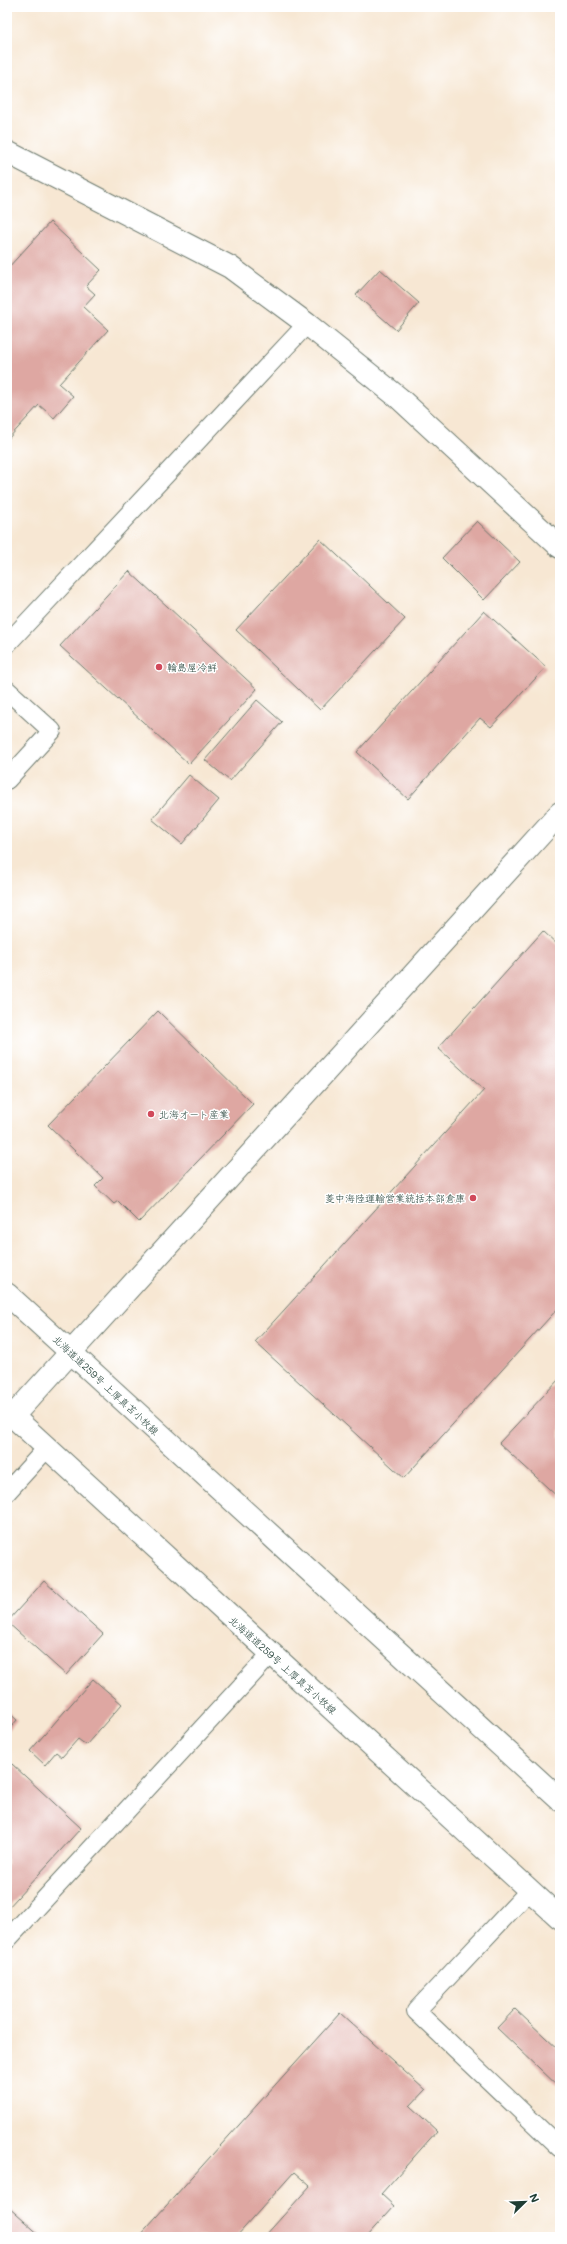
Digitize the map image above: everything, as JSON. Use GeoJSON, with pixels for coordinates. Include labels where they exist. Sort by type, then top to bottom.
{"type":"FeatureCollection","features":[{"type":"Feature","properties":{"kind":"street"},"geometry":{"type":"LineString","coordinates":[[7,152],[230,268],[307,324],[398,398],[560,547]]}},
{"type":"Feature","properties":{"kind":"street"},"geometry":{"type":"LineString","coordinates":[[10,1414],[71,1353],[560,813]]}},
{"type":"Feature","properties":{"kind":"street","name":"北海道道259号 上厚真苫小牧線"},"geometry":{"type":"LineString","coordinates":[[7,1294],[560,1800]]}},
{"type":"Feature","properties":{"kind":"street","name":"北海道道259号 上厚真苫小牧線"},"geometry":{"type":"LineString","coordinates":[[10,1414],[560,1918]]}},
{"type":"Feature","properties":{"kind":"lane"},"geometry":{"type":"LineString","coordinates":[[7,644],[307,324]]}},
{"type":"Feature","properties":{"kind":"lane"},"geometry":{"type":"LineString","coordinates":[[7,690],[52,731],[7,780]]}},
{"type":"Feature","properties":{"kind":"lane"},"geometry":{"type":"LineString","coordinates":[[7,1492],[48,1448]]}},
{"type":"Feature","properties":{"kind":"lane"},"geometry":{"type":"LineString","coordinates":[[7,1940],[271,1654]]}},
{"type":"Feature","properties":{"kind":"lane"},"geometry":{"type":"LineString","coordinates":[[530,1890],[416,2011],[560,2148]]}},
{"type":"Feature","properties":{"kind":"building"},"geometry":{"type":"Polygon","coordinates":[[[50,222],[101,270],[86,286],[95,294],[83,307],[108,330],[59,384],[73,396],[54,418],[39,405],[7,440],[7,269],[50,222]]]}},
{"type":"Feature","properties":{"kind":"building"},"geometry":{"type":"Polygon","coordinates":[[[380,269],[419,303],[396,330],[356,295],[380,269]]]}},
{"type":"Feature","properties":{"kind":"building"},"geometry":{"type":"Polygon","coordinates":[[[477,521],[520,562],[484,600],[442,558],[477,521]]]}},
{"type":"Feature","properties":{"kind":"building"},"geometry":{"type":"Polygon","coordinates":[[[320,539],[405,619],[320,710],[236,630],[320,539]]]}},
{"type":"Feature","properties":{"kind":"building","name":"輪島屋冷鮮"},"geometry":{"type":"Polygon","coordinates":[[[129,571],[257,689],[189,764],[60,646],[129,571]]]}},
{"type":"Feature","properties":{"kind":"building"},"geometry":{"type":"Polygon","coordinates":[[[484,611],[546,667],[491,727],[480,718],[408,799],[357,752],[484,611]]]}},
{"type":"Feature","properties":{"kind":"building"},"geometry":{"type":"Polygon","coordinates":[[[257,700],[282,722],[230,781],[205,760],[257,700]]]}},
{"type":"Feature","properties":{"kind":"building"},"geometry":{"type":"Polygon","coordinates":[[[189,775],[219,800],[182,844],[152,819],[189,775]]]}},
{"type":"Feature","properties":{"kind":"building","name":"菱中海陸運輸営業統括本部倉庫"},"geometry":{"type":"Polygon","coordinates":[[[543,931],[560,947],[560,1306],[404,1478],[255,1342],[484,1090],[438,1048],[543,931]]]}},
{"type":"Feature","properties":{"kind":"building","name":"北海オート産業"},"geometry":{"type":"Polygon","coordinates":[[[158,1011],[253,1104],[139,1222],[118,1201],[114,1204],[95,1186],[103,1178],[48,1125],[158,1011]]]}},
{"type":"Feature","properties":{"kind":"building"},"geometry":{"type":"Polygon","coordinates":[[[560,1378],[560,1499],[499,1443],[560,1378]]]}},
{"type":"Feature","properties":{"kind":"building"},"geometry":{"type":"Polygon","coordinates":[[[44,1581],[103,1634],[66,1675],[7,1622],[44,1581]]]}},
{"type":"Feature","properties":{"kind":"building"},"geometry":{"type":"Polygon","coordinates":[[[93,1679],[122,1704],[86,1745],[78,1739],[62,1757],[56,1752],[45,1765],[30,1751],[93,1679]]]}},
{"type":"Feature","properties":{"kind":"building"},"geometry":{"type":"Polygon","coordinates":[[[7,1711],[17,1720],[7,1732],[7,1711]]]}},
{"type":"Feature","properties":{"kind":"building"},"geometry":{"type":"Polygon","coordinates":[[[12,1764],[81,1828],[7,1909],[7,1769],[12,1764]]]}},
{"type":"Feature","properties":{"kind":"building"},"geometry":{"type":"Polygon","coordinates":[[[515,2009],[560,2051],[560,2088],[497,2028],[515,2009]]]}},
{"type":"Feature","properties":{"kind":"building"},"geometry":{"type":"Polygon","coordinates":[[[340,2013],[425,2090],[410,2106],[437,2131],[381,2194],[394,2206],[366,2237],[264,2237],[310,2186],[294,2172],[236,2237],[138,2237],[340,2013]]]}},
{"type":"Feature","properties":{"kind":"building"},"geometry":{"type":"Polygon","coordinates":[[[7,2206],[42,2237],[7,2237],[7,2206]]]}},
{"type":"Feature","properties":{"kind":"place","name":"輪島屋冷鮮"},"geometry":{"type":"Point","coordinates":[159,667]}},
{"type":"Feature","properties":{"kind":"place","name":"北海オート産業"},"geometry":{"type":"Point","coordinates":[151,1114]}},
{"type":"Feature","properties":{"kind":"place","name":"菱中海陸運輸営業統括本部倉庫"},"geometry":{"type":"Point","coordinates":[473,1198]}}]}
